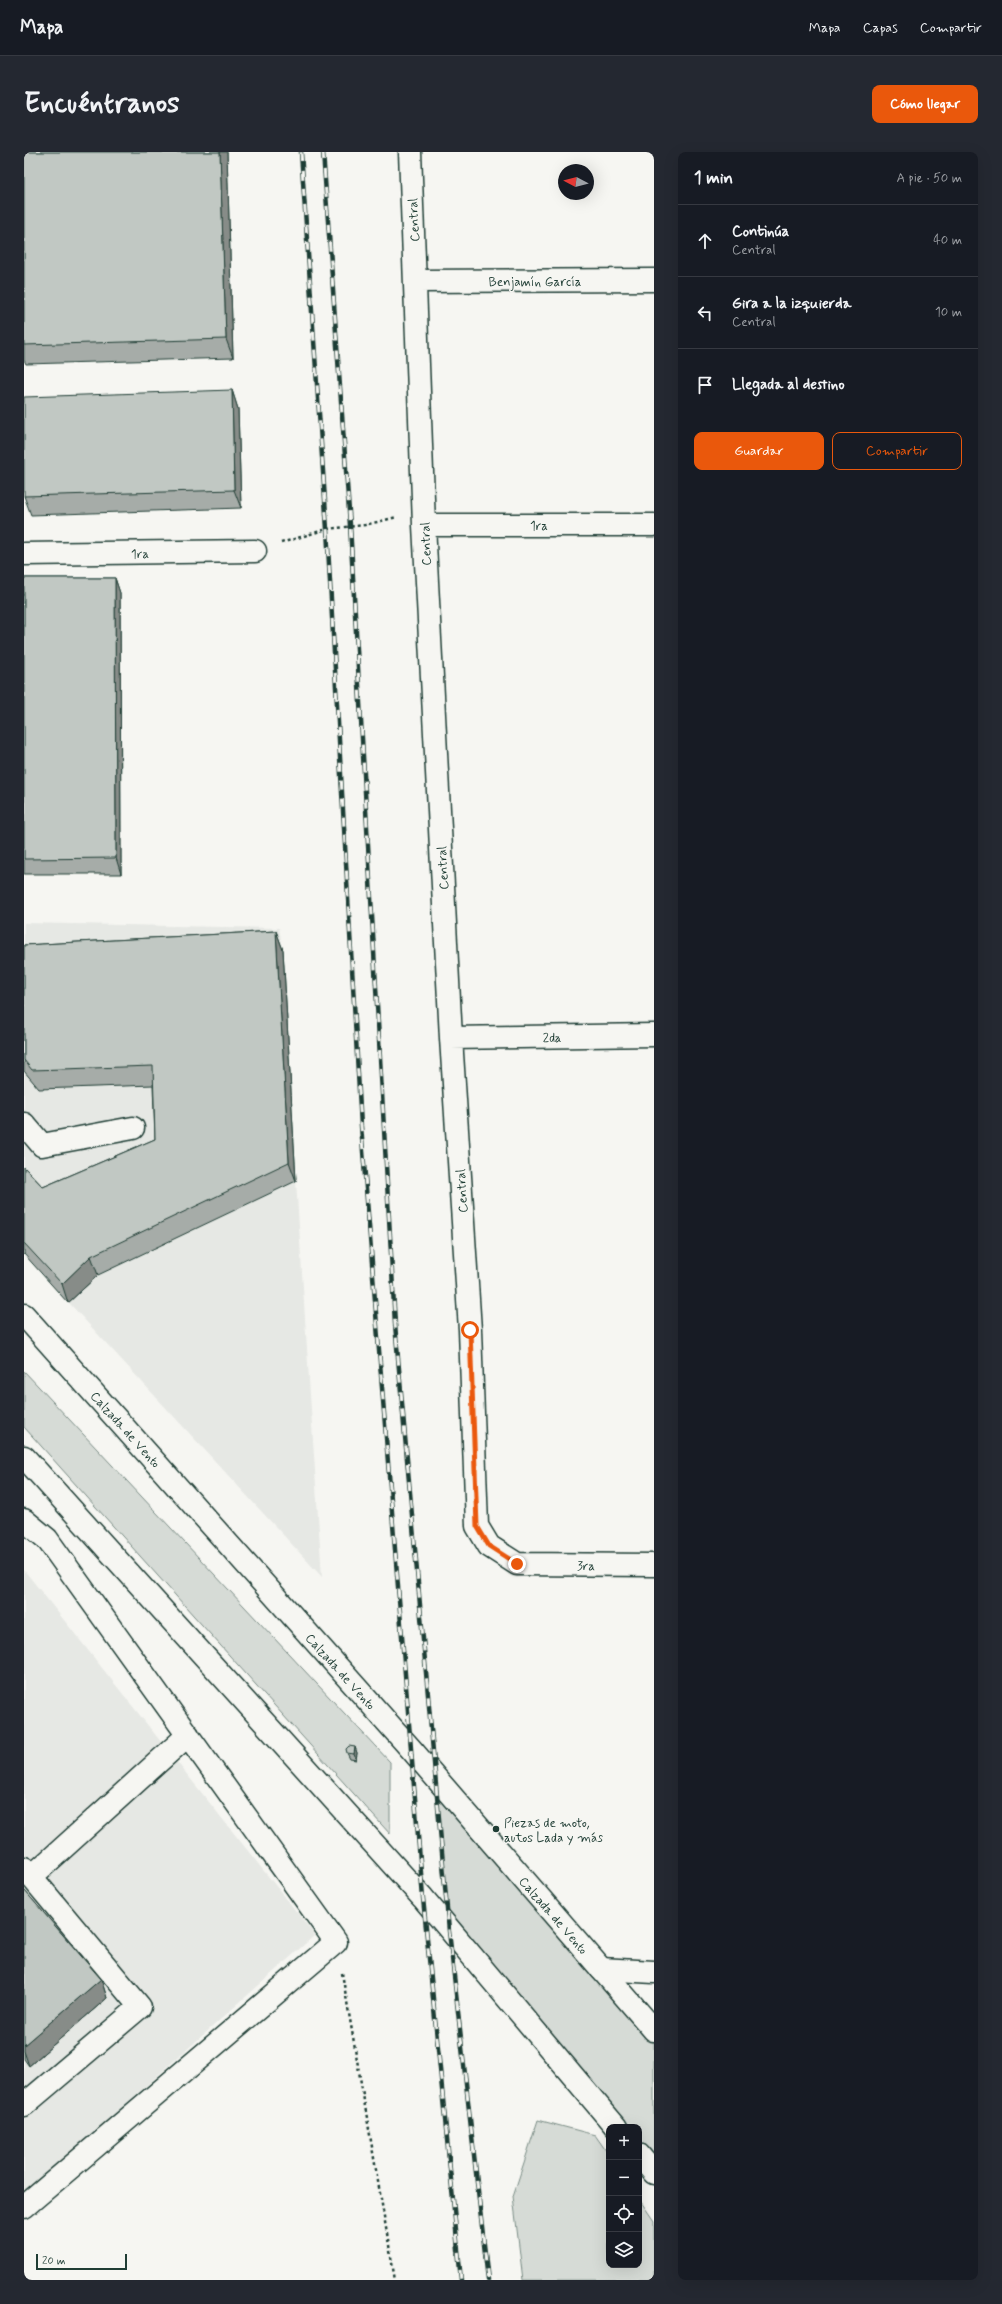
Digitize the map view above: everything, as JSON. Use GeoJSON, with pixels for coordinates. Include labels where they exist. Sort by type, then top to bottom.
{"type":"FeatureCollection","features":[{"type":"Feature","properties":{"kind":"street","name":"Central"},"geometry":{"type":"LineString","coordinates":[[410,152],[424,517],[451,1038],[470,1330],[477,1526],[489,1546],[517,1564]]}},
{"type":"Feature","properties":{"kind":"street","name":"Benjamín García"},"geometry":{"type":"LineString","coordinates":[[416,281],[654,280]]}},
{"type":"Feature","properties":{"kind":"street","name":"1ra"},"geometry":{"type":"LineString","coordinates":[[424,517],[654,525]]}},
{"type":"Feature","properties":{"kind":"street","name":"1ra"},"geometry":{"type":"LineString","coordinates":[[24,554],[255,551]]}},
{"type":"Feature","properties":{"kind":"street","name":"2da"},"geometry":{"type":"LineString","coordinates":[[451,1038],[654,1035]]}},
{"type":"Feature","properties":{"kind":"street"},"geometry":{"type":"LineString","coordinates":[[24,1124],[42,1145],[133,1128]]}},
{"type":"Feature","properties":{"kind":"street","name":"Calzada de Vento"},"geometry":{"type":"LineString","coordinates":[[24,1315],[411,1749],[654,2030]]}},
{"type":"Feature","properties":{"kind":"street"},"geometry":{"type":"LineString","coordinates":[[24,1457],[423,1898],[613,2124]]}},
{"type":"Feature","properties":{"kind":"street"},"geometry":{"type":"LineString","coordinates":[[24,1520],[47,1539],[336,1942],[24,2207]]}},
{"type":"Feature","properties":{"kind":"street","name":"3ra"},"geometry":{"type":"LineString","coordinates":[[517,1564],[654,1565]]}},
{"type":"Feature","properties":{"kind":"street"},"geometry":{"type":"LineString","coordinates":[[24,2105],[140,2007],[28,1873],[188,1735]]}},
{"type":"Feature","properties":{"kind":"street"},"geometry":{"type":"LineString","coordinates":[[601,1969],[654,1972]]}},
{"type":"Feature","properties":{"kind":"street"},"geometry":{"type":"LineString","coordinates":[[642,2159],[654,2173]]}},
{"type":"Feature","properties":{"kind":"path"},"geometry":{"type":"LineString","coordinates":[[255,551],[327,529],[424,517]]}},
{"type":"Feature","properties":{"kind":"path"},"geometry":{"type":"LineString","coordinates":[[336,1942],[395,2280]]}},
{"type":"Feature","properties":{"kind":"shaded area"},"geometry":{"type":"Polygon","coordinates":[[[24,923],[279,928],[283,950],[296,1181],[322,1577],[24,1254],[24,923]]]}},
{"type":"Feature","properties":{"kind":"shaded area"},"geometry":{"type":"Polygon","coordinates":[[[24,1371],[390,1762],[390,1834],[24,1427],[24,1371]]]}},
{"type":"Feature","properties":{"kind":"shaded area"},"geometry":{"type":"Polygon","coordinates":[[[24,1570],[315,1935],[24,2195],[24,1570]]]}},
{"type":"Feature","properties":{"kind":"shaded area"},"geometry":{"type":"Polygon","coordinates":[[[435,1778],[654,2030],[654,2173],[642,2159],[642,2124],[613,2124],[449,1931],[435,1778]]]}},
{"type":"Feature","properties":{"kind":"shaded area"},"geometry":{"type":"Polygon","coordinates":[[[538,2120],[595,2135],[606,2151],[606,2268],[642,2268],[642,2203],[654,2221],[654,2280],[523,2280],[513,2196],[538,2120]]]}},
{"type":"Feature","properties":{"kind":"building"},"geometry":{"type":"Polygon","coordinates":[[[24,152],[220,152],[226,339],[24,345],[24,152]]]}},
{"type":"Feature","properties":{"kind":"building"},"geometry":{"type":"Polygon","coordinates":[[[232,390],[234,490],[24,496],[24,397],[232,390]]]}},
{"type":"Feature","properties":{"kind":"building"},"geometry":{"type":"Polygon","coordinates":[[[24,578],[115,578],[116,858],[24,859],[24,578]]]}},
{"type":"Feature","properties":{"kind":"building"},"geometry":{"type":"Polygon","coordinates":[[[276,931],[289,1162],[91,1256],[62,1284],[24,1243],[24,1167],[43,1187],[155,1139],[153,1066],[32,1070],[24,1060],[24,945],[276,931]]]}},
{"type":"Feature","properties":{"kind":"building"},"geometry":{"type":"Polygon","coordinates":[[[349,1746],[355,1747],[354,1754],[347,1753],[346,1749],[349,1746]]]}},
{"type":"Feature","properties":{"kind":"building"},"geometry":{"type":"Polygon","coordinates":[[[24,1890],[101,1979],[24,2045],[24,1890]]]}},
{"type":"Feature","properties":{"kind":"railway"},"geometry":{"type":"LineString","coordinates":[[301,152],[327,529],[361,1126],[423,1898],[461,2280]]}},
{"type":"Feature","properties":{"kind":"railway"},"geometry":{"type":"LineString","coordinates":[[323,152],[350,525],[395,1324],[449,1931],[488,2280]]}},
{"type":"Feature","properties":{"kind":"place","name":"Piezas de moto, autos Lada y más"},"geometry":{"type":"Point","coordinates":[496,1829]}},
{"type":"Feature","properties":{"kind":"route"},"geometry":{"type":"LineString","coordinates":[[470,1330],[477,1526],[489,1546],[517,1564]]}}]}
